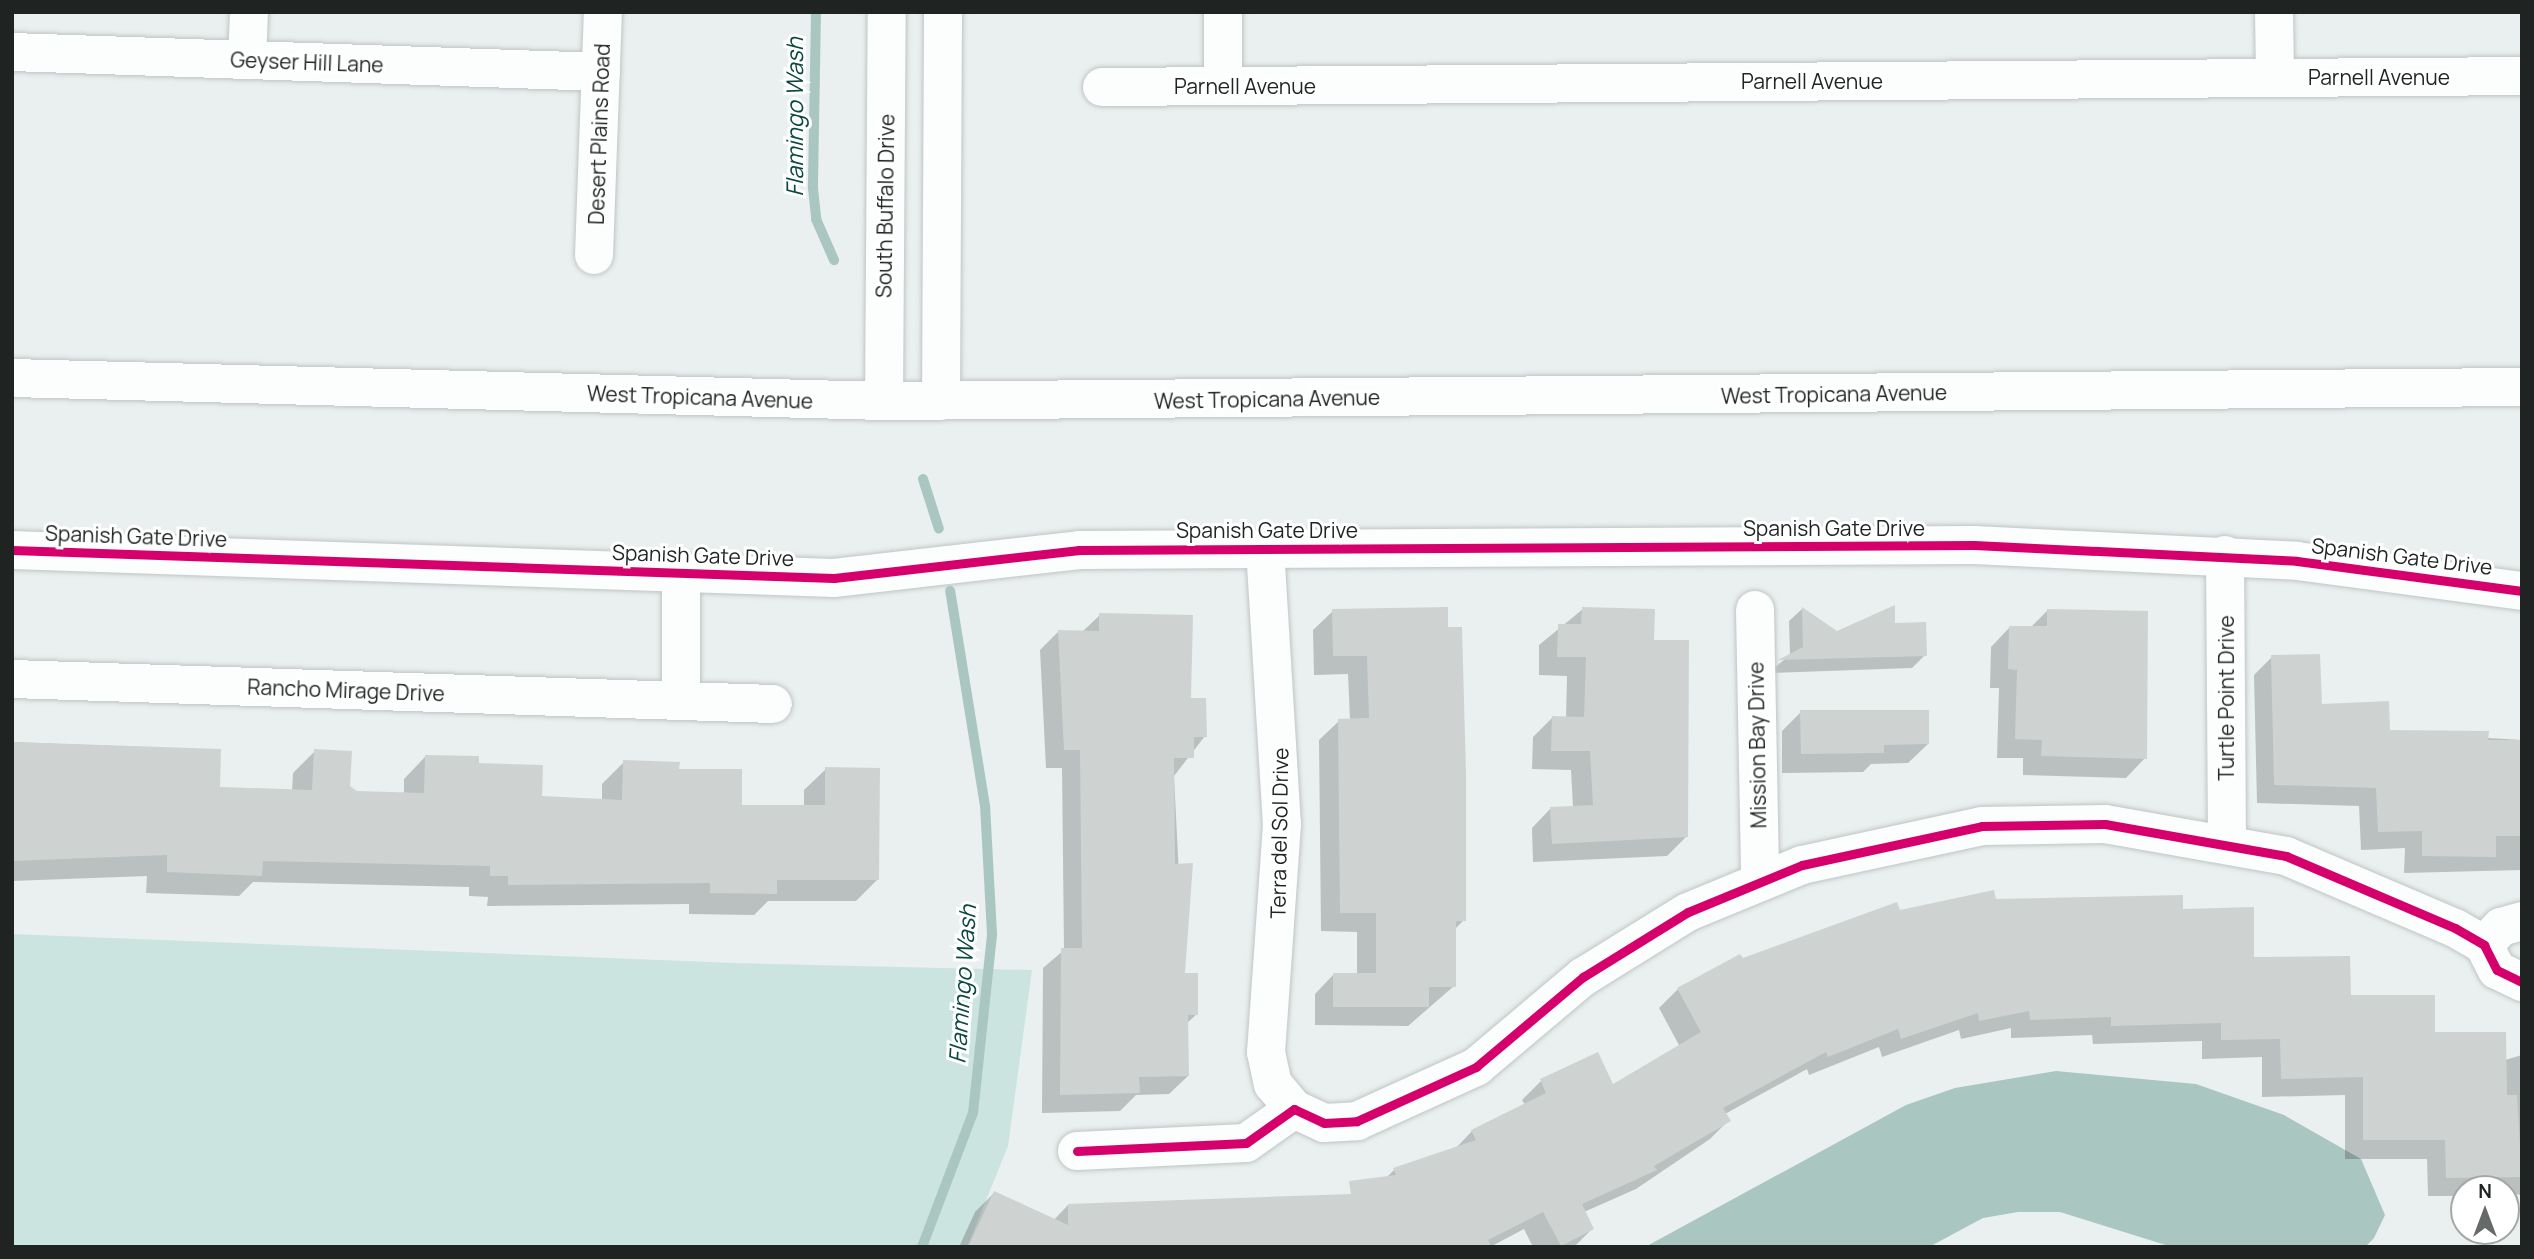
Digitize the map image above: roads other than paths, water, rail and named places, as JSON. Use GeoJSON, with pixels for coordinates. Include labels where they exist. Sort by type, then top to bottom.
{"type":"FeatureCollection","features":[{"type":"Feature","properties":{"kind":"street"},"geometry":{"type":"LineString","coordinates":[[247,60],[249,12]]}},
{"type":"Feature","properties":{"kind":"street","name":"Desert Plains Road"},"geometry":{"type":"LineString","coordinates":[[594,255],[603,12]]}},
{"type":"Feature","properties":{"kind":"street","name":"South Buffalo Drive"},"geometry":{"type":"LineString","coordinates":[[884,401],[887,12]]}},
{"type":"Feature","properties":{"kind":"street"},"geometry":{"type":"LineString","coordinates":[[941,401],[943,12]]}},
{"type":"Feature","properties":{"kind":"street"},"geometry":{"type":"LineString","coordinates":[[1223,12],[1223,86]]}},
{"type":"Feature","properties":{"kind":"street"},"geometry":{"type":"LineString","coordinates":[[2274,12],[2275,77]]}},
{"type":"Feature","properties":{"kind":"street","name":"Geyser Hill Lane"},"geometry":{"type":"LineString","coordinates":[[12,52],[601,72]]}},
{"type":"Feature","properties":{"kind":"street","name":"Parnell Avenue"},"geometry":{"type":"LineString","coordinates":[[1102,87],[2522,76]]}},
{"type":"Feature","properties":{"kind":"street","name":"West Tropicana Avenue"},"geometry":{"type":"LineString","coordinates":[[12,378],[884,401],[2522,387]]}},
{"type":"Feature","properties":{"kind":"street","name":"Spanish Gate Drive"},"geometry":{"type":"LineString","coordinates":[[12,550],[834,578],[1079,550],[1974,545],[2225,555],[2522,591]]}},
{"type":"Feature","properties":{"kind":"street","name":"Terra del Sol Drive"},"geometry":{"type":"LineString","coordinates":[[1265,548],[1282,824],[1266,1052],[1273,1084],[1294,1109]]}},
{"type":"Feature","properties":{"kind":"street","name":"Turtle Point Drive"},"geometry":{"type":"LineString","coordinates":[[2225,555],[2227,841]]}},
{"type":"Feature","properties":{"kind":"street"},"geometry":{"type":"LineString","coordinates":[[681,571],[681,701]]}},
{"type":"Feature","properties":{"kind":"street","name":"Mission Bay Drive"},"geometry":{"type":"LineString","coordinates":[[1755,610],[1759,880]]}},
{"type":"Feature","properties":{"kind":"street","name":"Rancho Mirage Drive"},"geometry":{"type":"LineString","coordinates":[[12,679],[773,704]]}},
{"type":"Feature","properties":{"kind":"street"},"geometry":{"type":"LineString","coordinates":[[1077,1151],[1246,1143],[1294,1109],[1341,1124],[1454,1080],[1635,943],[1759,880],[1860,848],[1982,826],[2105,824],[2227,841],[2344,876],[2484,944],[2497,970],[2522,982]]}},
{"type":"Feature","properties":{"kind":"street"},"geometry":{"type":"LineString","coordinates":[[2484,944],[2501,928],[2522,922]]}},
{"type":"Feature","properties":{"kind":"waterway","name":"Flamingo Wash"},"geometry":{"type":"LineString","coordinates":[[816,12],[813,188],[816,219],[834,260]]}},
{"type":"Feature","properties":{"kind":"waterway","name":"Flamingo Wash"},"geometry":{"type":"LineString","coordinates":[[923,479],[939,529]]}},
{"type":"Feature","properties":{"kind":"waterway","name":"Flamingo Wash"},"geometry":{"type":"LineString","coordinates":[[922,1247],[973,1113],[992,934],[985,806],[950,591]]}}]}
